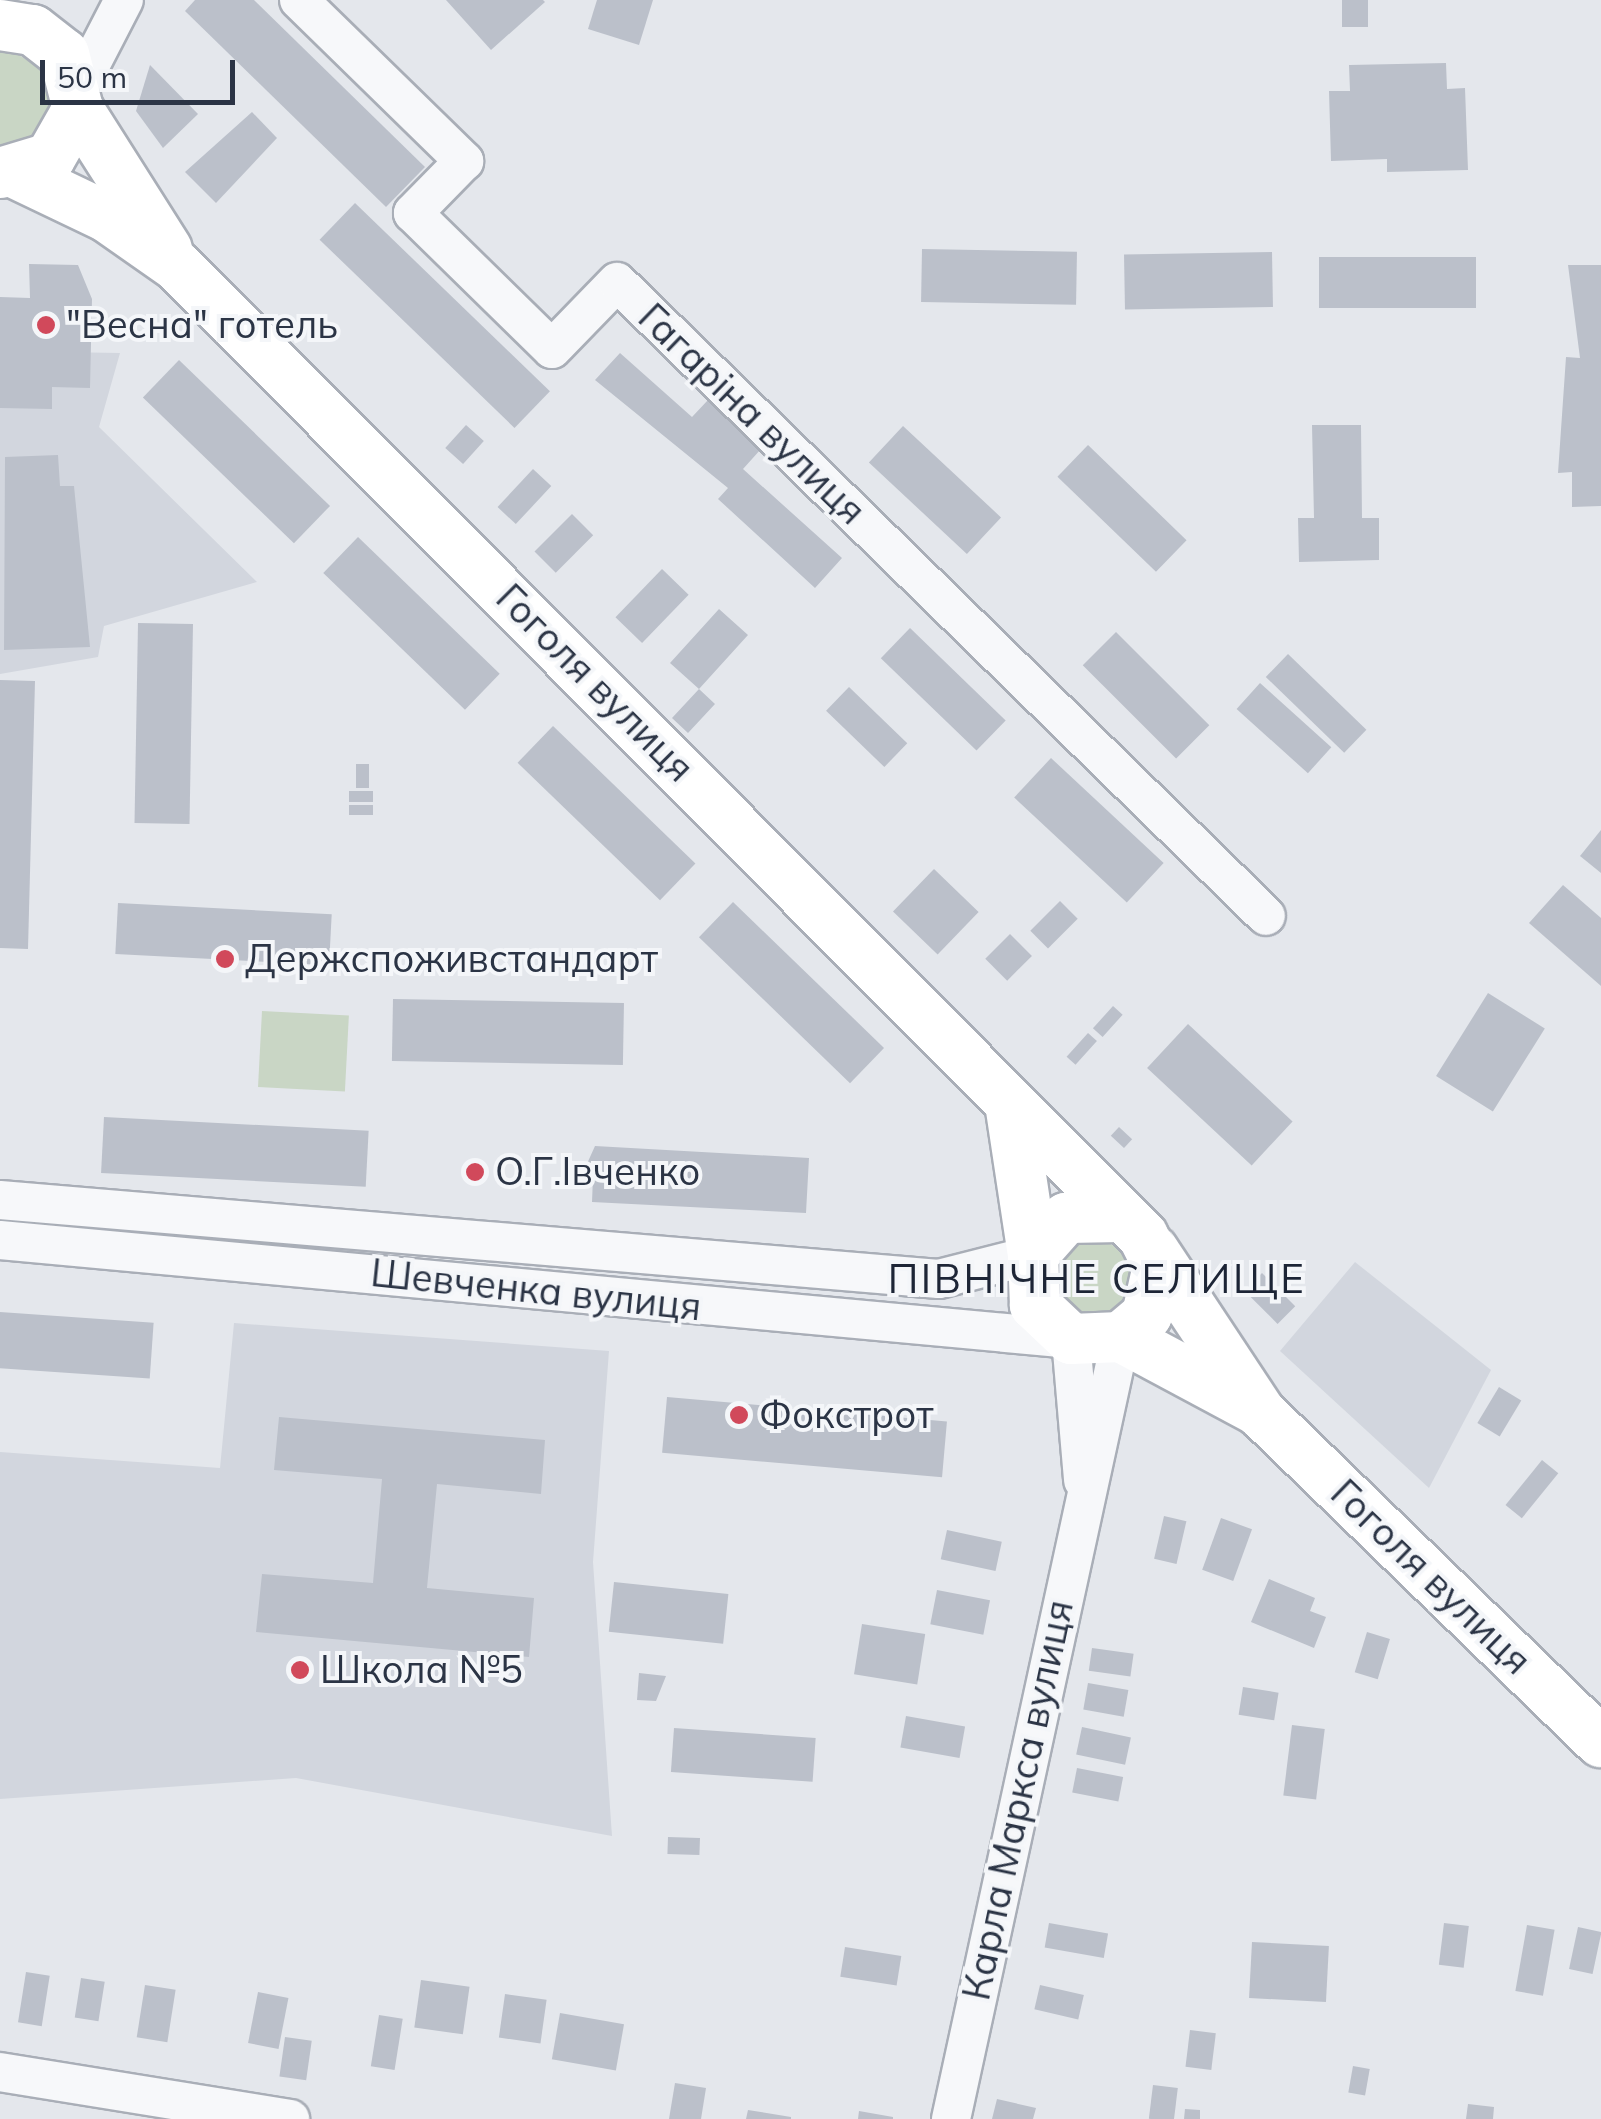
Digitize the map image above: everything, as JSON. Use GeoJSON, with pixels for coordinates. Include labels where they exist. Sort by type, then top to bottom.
{"type":"FeatureCollection","features":[{"type":"Feature","properties":{"kind":"main road","name":"Гоголя вулиця"},"geometry":{"type":"LineString","coordinates":[[0,23],[50,40],[78,99],[177,266]]}},
{"type":"Feature","properties":{"kind":"main road"},"geometry":{"type":"LineString","coordinates":[[7,173],[50,158],[78,99]]}},
{"type":"Feature","properties":{"kind":"main road","name":"Гоголя вулиця"},"geometry":{"type":"LineString","coordinates":[[7,173],[107,217],[177,266],[1137,1234],[1262,1413],[1601,1742]]}},
{"type":"Feature","properties":{"kind":"main road"},"geometry":{"type":"LineString","coordinates":[[1010,1103],[1033,1255],[1035,1305],[1072,1338],[1121,1336],[1155,1300],[1137,1234],[1066,1218],[1033,1255]]}},
{"type":"Feature","properties":{"kind":"main road","name":"Гоголя вулиця"},"geometry":{"type":"LineString","coordinates":[[1121,1336],[1262,1413]]}},
{"type":"Feature","properties":{"kind":"street"},"geometry":{"type":"LineString","coordinates":[[0,23],[18,0]]}},
{"type":"Feature","properties":{"kind":"street"},"geometry":{"type":"LineString","coordinates":[[78,99],[124,0]]}},
{"type":"Feature","properties":{"kind":"street","name":"Гагаріна вулиця"},"geometry":{"type":"LineString","coordinates":[[299,0],[464,161],[413,213],[552,349],[617,282],[1266,916]]}},
{"type":"Feature","properties":{"kind":"street","name":"Шевченка вулиця"},"geometry":{"type":"LineString","coordinates":[[0,1200],[938,1279],[1033,1255]]}},
{"type":"Feature","properties":{"kind":"street"},"geometry":{"type":"LineString","coordinates":[[62,1244],[64,1205]]}},
{"type":"Feature","properties":{"kind":"street","name":"Шевченка вулиця"},"geometry":{"type":"LineString","coordinates":[[0,1240],[1072,1338]]}},
{"type":"Feature","properties":{"kind":"street","name":"Карла Маркса вулиця"},"geometry":{"type":"LineString","coordinates":[[951,2119],[1083,1480],[1121,1336]]}},
{"type":"Feature","properties":{"kind":"street","name":"Карла Маркса вулиця"},"geometry":{"type":"LineString","coordinates":[[1072,1338],[1083,1480]]}},
{"type":"Feature","properties":{"kind":"street"},"geometry":{"type":"LineString","coordinates":[[0,2072],[290,2119]]}},
{"type":"Feature","properties":{"kind":"shaded area"},"geometry":{"type":"Polygon","coordinates":[[[0,351],[120,353],[99,427],[257,582],[104,626],[98,657],[0,674],[0,351]]]}},
{"type":"Feature","properties":{"kind":"shaded area"},"geometry":{"type":"Polygon","coordinates":[[[1355,1262],[1491,1370],[1429,1488],[1280,1351],[1355,1262]]]}},
{"type":"Feature","properties":{"kind":"shaded area","name":"Школа №5"},"geometry":{"type":"Polygon","coordinates":[[[234,1323],[609,1351],[593,1562],[612,1836],[296,1778],[0,1799],[0,1452],[220,1468],[234,1323]]]}},
{"type":"Feature","properties":{"kind":"green space"},"geometry":{"type":"Polygon","coordinates":[[[0,43],[57,79],[50,134],[0,158],[0,43]]]}},
{"type":"Feature","properties":{"kind":"green space"},"geometry":{"type":"Polygon","coordinates":[[[262,1011],[349,1016],[345,1091],[258,1087],[262,1011]]]}},
{"type":"Feature","properties":{"kind":"green space"},"geometry":{"type":"Polygon","coordinates":[[[1094,1240],[1120,1251],[1131,1277],[1120,1303],[1094,1314],[1068,1303],[1057,1277],[1068,1251],[1094,1240]]]}},
{"type":"Feature","properties":{"kind":"building"},"geometry":{"type":"Polygon","coordinates":[[[195,0],[254,0],[425,167],[386,207],[185,11],[195,0]]]}},
{"type":"Feature","properties":{"kind":"building"},"geometry":{"type":"Polygon","coordinates":[[[446,0],[543,0],[545,2],[491,50],[446,0]]]}},
{"type":"Feature","properties":{"kind":"building"},"geometry":{"type":"Polygon","coordinates":[[[597,0],[653,0],[639,45],[588,29],[597,0]]]}},
{"type":"Feature","properties":{"kind":"building"},"geometry":{"type":"Polygon","coordinates":[[[1342,0],[1368,0],[1368,27],[1342,27],[1342,0]]]}},
{"type":"Feature","properties":{"kind":"building"},"geometry":{"type":"Polygon","coordinates":[[[1446,63],[1447,89],[1465,88],[1468,170],[1387,172],[1387,159],[1331,161],[1329,91],[1350,91],[1349,65],[1446,63]]]}},
{"type":"Feature","properties":{"kind":"building"},"geometry":{"type":"Polygon","coordinates":[[[150,65],[198,114],[163,148],[136,111],[150,65]]]}},
{"type":"Feature","properties":{"kind":"building"},"geometry":{"type":"Polygon","coordinates":[[[252,112],[277,138],[216,203],[185,172],[252,112]]]}},
{"type":"Feature","properties":{"kind":"building"},"geometry":{"type":"Polygon","coordinates":[[[355,203],[550,391],[515,428],[320,240],[355,203]]]}},
{"type":"Feature","properties":{"kind":"building"},"geometry":{"type":"Polygon","coordinates":[[[922,249],[1077,252],[1076,305],[921,302],[922,249]]]}},
{"type":"Feature","properties":{"kind":"building"},"geometry":{"type":"Polygon","coordinates":[[[1272,252],[1273,307],[1125,310],[1124,255],[1272,252]]]}},
{"type":"Feature","properties":{"kind":"building"},"geometry":{"type":"Polygon","coordinates":[[[1319,257],[1476,257],[1476,308],[1319,308],[1319,257]]]}},
{"type":"Feature","properties":{"kind":"building"},"geometry":{"type":"Polygon","coordinates":[[[29,264],[78,265],[92,299],[90,388],[52,387],[52,409],[0,408],[0,297],[30,298],[29,264]]]}},
{"type":"Feature","properties":{"kind":"building"},"geometry":{"type":"Polygon","coordinates":[[[1568,265],[1601,265],[1601,506],[1572,507],[1572,472],[1558,473],[1566,357],[1580,358],[1568,265]]]}},
{"type":"Feature","properties":{"kind":"building"},"geometry":{"type":"Polygon","coordinates":[[[620,353],[692,417],[708,400],[761,449],[743,469],[842,558],[815,588],[718,499],[728,488],[595,380],[620,353]]]}},
{"type":"Feature","properties":{"kind":"building"},"geometry":{"type":"Polygon","coordinates":[[[179,360],[330,506],[294,543],[143,397],[179,360]]]}},
{"type":"Feature","properties":{"kind":"building"},"geometry":{"type":"Polygon","coordinates":[[[466,425],[484,441],[463,464],[445,448],[466,425]]]}},
{"type":"Feature","properties":{"kind":"building"},"geometry":{"type":"Polygon","coordinates":[[[1312,425],[1361,425],[1362,518],[1379,518],[1379,560],[1299,562],[1298,518],[1314,518],[1312,425]]]}},
{"type":"Feature","properties":{"kind":"building"},"geometry":{"type":"Polygon","coordinates":[[[903,426],[1001,517],[967,554],[869,463],[903,426]]]}},
{"type":"Feature","properties":{"kind":"building"},"geometry":{"type":"Polygon","coordinates":[[[1088,445],[1187,540],[1156,572],[1057,477],[1088,445]]]}},
{"type":"Feature","properties":{"kind":"building"},"geometry":{"type":"Polygon","coordinates":[[[58,455],[60,486],[74,486],[90,647],[4,650],[5,457],[58,455]]]}},
{"type":"Feature","properties":{"kind":"building"},"geometry":{"type":"Polygon","coordinates":[[[533,469],[551,486],[516,524],[498,507],[533,469]]]}},
{"type":"Feature","properties":{"kind":"building"},"geometry":{"type":"Polygon","coordinates":[[[572,514],[593,535],[556,573],[535,551],[572,514]]]}},
{"type":"Feature","properties":{"kind":"building"},"geometry":{"type":"Polygon","coordinates":[[[358,537],[500,674],[465,710],[323,573],[358,537]]]}},
{"type":"Feature","properties":{"kind":"building"},"geometry":{"type":"Polygon","coordinates":[[[662,569],[689,595],[642,643],[615,617],[662,569]]]}},
{"type":"Feature","properties":{"kind":"building"},"geometry":{"type":"Polygon","coordinates":[[[719,609],[748,635],[699,689],[670,663],[719,609]]]}},
{"type":"Feature","properties":{"kind":"building"},"geometry":{"type":"Polygon","coordinates":[[[138,623],[193,624],[190,824],[135,823],[138,623]]]}},
{"type":"Feature","properties":{"kind":"building"},"geometry":{"type":"Polygon","coordinates":[[[910,628],[1006,720],[976,751],[881,658],[910,628]]]}},
{"type":"Feature","properties":{"kind":"building"},"geometry":{"type":"Polygon","coordinates":[[[1116,632],[1209,725],[1176,759],[1083,665],[1116,632]]]}},
{"type":"Feature","properties":{"kind":"building"},"geometry":{"type":"Polygon","coordinates":[[[1288,654],[1366,730],[1344,753],[1266,677],[1288,654]]]}},
{"type":"Feature","properties":{"kind":"building"},"geometry":{"type":"Polygon","coordinates":[[[0,680],[35,681],[28,949],[0,948],[0,680]]]}},
{"type":"Feature","properties":{"kind":"building"},"geometry":{"type":"Polygon","coordinates":[[[1260,683],[1331,747],[1308,773],[1237,709],[1260,683]]]}},
{"type":"Feature","properties":{"kind":"building"},"geometry":{"type":"Polygon","coordinates":[[[849,687],[907,743],[884,767],[826,711],[849,687]]]}},
{"type":"Feature","properties":{"kind":"building"},"geometry":{"type":"Polygon","coordinates":[[[699,689],[715,704],[688,733],[672,718],[699,689]]]}},
{"type":"Feature","properties":{"kind":"building"},"geometry":{"type":"Polygon","coordinates":[[[553,726],[695,864],[660,900],[518,763],[553,726]]]}},
{"type":"Feature","properties":{"kind":"building"},"geometry":{"type":"Polygon","coordinates":[[[1051,758],[1164,863],[1127,903],[1014,797],[1051,758]]]}},
{"type":"Feature","properties":{"kind":"building"},"geometry":{"type":"Polygon","coordinates":[[[356,764],[369,764],[369,788],[356,788],[356,764]]]}},
{"type":"Feature","properties":{"kind":"building"},"geometry":{"type":"Polygon","coordinates":[[[349,791],[373,791],[373,802],[349,802],[349,791]]]}},
{"type":"Feature","properties":{"kind":"building"},"geometry":{"type":"Polygon","coordinates":[[[349,805],[373,805],[373,815],[349,815],[349,805]]]}},
{"type":"Feature","properties":{"kind":"building"},"geometry":{"type":"Polygon","coordinates":[[[1601,830],[1601,873],[1580,856],[1601,830]]]}},
{"type":"Feature","properties":{"kind":"building"},"geometry":{"type":"Polygon","coordinates":[[[934,869],[979,912],[938,955],[893,911],[934,869]]]}},
{"type":"Feature","properties":{"kind":"building"},"geometry":{"type":"Polygon","coordinates":[[[1563,885],[1601,918],[1601,986],[1529,923],[1563,885]]]}},
{"type":"Feature","properties":{"kind":"building"},"geometry":{"type":"Polygon","coordinates":[[[1060,901],[1078,919],[1048,948],[1030,931],[1060,901]]]}},
{"type":"Feature","properties":{"kind":"building"},"geometry":{"type":"Polygon","coordinates":[[[733,902],[884,1048],[850,1083],[699,937],[733,902]]]}},
{"type":"Feature","properties":{"kind":"building"},"geometry":{"type":"Polygon","coordinates":[[[118,903],[332,914],[329,965],[115,954],[118,903]]]}},
{"type":"Feature","properties":{"kind":"building"},"geometry":{"type":"Polygon","coordinates":[[[1010,934],[1032,956],[1007,981],[985,959],[1010,934]]]}},
{"type":"Feature","properties":{"kind":"building"},"geometry":{"type":"Polygon","coordinates":[[[1488,993],[1545,1029],[1493,1112],[1436,1076],[1488,993]]]}},
{"type":"Feature","properties":{"kind":"building"},"geometry":{"type":"Polygon","coordinates":[[[393,999],[624,1003],[623,1065],[392,1061],[393,999]]]}},
{"type":"Feature","properties":{"kind":"building"},"geometry":{"type":"Polygon","coordinates":[[[1113,1006],[1123,1015],[1103,1037],[1093,1028],[1113,1006]]]}},
{"type":"Feature","properties":{"kind":"building"},"geometry":{"type":"Polygon","coordinates":[[[1188,1024],[1293,1122],[1252,1165],[1147,1068],[1188,1024]]]}},
{"type":"Feature","properties":{"kind":"building"},"geometry":{"type":"Polygon","coordinates":[[[1088,1033],[1097,1041],[1076,1065],[1067,1057],[1088,1033]]]}},
{"type":"Feature","properties":{"kind":"building"},"geometry":{"type":"Polygon","coordinates":[[[104,1117],[369,1131],[366,1187],[101,1173],[104,1117]]]}},
{"type":"Feature","properties":{"kind":"building"},"geometry":{"type":"Polygon","coordinates":[[[1119,1127],[1132,1139],[1124,1148],[1111,1136],[1119,1127]]]}},
{"type":"Feature","properties":{"kind":"building"},"geometry":{"type":"Polygon","coordinates":[[[595,1146],[809,1158],[806,1213],[592,1202],[593,1177],[581,1177],[595,1146]]]}},
{"type":"Feature","properties":{"kind":"building"},"geometry":{"type":"Polygon","coordinates":[[[1262,1273],[1295,1306],[1278,1324],[1244,1291],[1262,1273]]]}},
{"type":"Feature","properties":{"kind":"building"},"geometry":{"type":"Polygon","coordinates":[[[0,1312],[154,1323],[150,1379],[0,1368],[0,1312]]]}},
{"type":"Feature","properties":{"kind":"building"},"geometry":{"type":"Polygon","coordinates":[[[1499,1387],[1521,1400],[1500,1436],[1477,1423],[1499,1387]]]}},
{"type":"Feature","properties":{"kind":"building"},"geometry":{"type":"Polygon","coordinates":[[[667,1397],[947,1421],[942,1477],[662,1453],[667,1397]]]}},
{"type":"Feature","properties":{"kind":"building"},"geometry":{"type":"Polygon","coordinates":[[[279,1417],[545,1440],[541,1494],[437,1484],[427,1588],[534,1598],[529,1657],[256,1632],[262,1574],[373,1583],[382,1479],[274,1470],[279,1417]]]}},
{"type":"Feature","properties":{"kind":"building"},"geometry":{"type":"Polygon","coordinates":[[[1542,1460],[1558,1473],[1522,1518],[1505,1505],[1542,1460]]]}},
{"type":"Feature","properties":{"kind":"building"},"geometry":{"type":"Polygon","coordinates":[[[1164,1516],[1186,1521],[1177,1564],[1154,1559],[1164,1516]]]}},
{"type":"Feature","properties":{"kind":"building"},"geometry":{"type":"Polygon","coordinates":[[[1221,1518],[1252,1529],[1233,1581],[1202,1570],[1221,1518]]]}},
{"type":"Feature","properties":{"kind":"building"},"geometry":{"type":"Polygon","coordinates":[[[947,1530],[1002,1542],[996,1571],[941,1559],[947,1530]]]}},
{"type":"Feature","properties":{"kind":"building"},"geometry":{"type":"Polygon","coordinates":[[[1269,1579],[1315,1598],[1310,1611],[1326,1617],[1314,1648],[1251,1622],[1269,1579]]]}},
{"type":"Feature","properties":{"kind":"building"},"geometry":{"type":"Polygon","coordinates":[[[614,1582],[728,1594],[723,1644],[609,1632],[614,1582]]]}},
{"type":"Feature","properties":{"kind":"building"},"geometry":{"type":"Polygon","coordinates":[[[937,1590],[990,1600],[983,1635],[930,1624],[937,1590]]]}},
{"type":"Feature","properties":{"kind":"building"},"geometry":{"type":"Polygon","coordinates":[[[862,1624],[925,1634],[917,1684],[854,1674],[862,1624]]]}},
{"type":"Feature","properties":{"kind":"building"},"geometry":{"type":"Polygon","coordinates":[[[1367,1632],[1390,1639],[1378,1679],[1355,1672],[1367,1632]]]}},
{"type":"Feature","properties":{"kind":"building"},"geometry":{"type":"Polygon","coordinates":[[[1092,1648],[1134,1654],[1130,1677],[1089,1671],[1092,1648]]]}},
{"type":"Feature","properties":{"kind":"building"},"geometry":{"type":"Polygon","coordinates":[[[639,1673],[666,1676],[656,1701],[637,1700],[639,1673]]]}},
{"type":"Feature","properties":{"kind":"building"},"geometry":{"type":"Polygon","coordinates":[[[1088,1683],[1128,1690],[1124,1717],[1083,1710],[1088,1683]]]}},
{"type":"Feature","properties":{"kind":"building"},"geometry":{"type":"Polygon","coordinates":[[[1243,1687],[1279,1693],[1274,1720],[1239,1715],[1243,1687]]]}},
{"type":"Feature","properties":{"kind":"building"},"geometry":{"type":"Polygon","coordinates":[[[906,1716],[965,1726],[960,1758],[900,1748],[906,1716]]]}},
{"type":"Feature","properties":{"kind":"building"},"geometry":{"type":"Polygon","coordinates":[[[1292,1725],[1325,1729],[1316,1799],[1283,1795],[1292,1725]]]}},
{"type":"Feature","properties":{"kind":"building"},"geometry":{"type":"Polygon","coordinates":[[[1082,1727],[1131,1737],[1125,1765],[1076,1754],[1082,1727]]]}},
{"type":"Feature","properties":{"kind":"building"},"geometry":{"type":"Polygon","coordinates":[[[674,1728],[816,1738],[813,1782],[671,1772],[674,1728]]]}},
{"type":"Feature","properties":{"kind":"building"},"geometry":{"type":"Polygon","coordinates":[[[1077,1768],[1123,1777],[1118,1802],[1072,1793],[1077,1768]]]}},
{"type":"Feature","properties":{"kind":"building"},"geometry":{"type":"Polygon","coordinates":[[[668,1837],[700,1838],[699,1855],[667,1854],[668,1837]]]}},
{"type":"Feature","properties":{"kind":"building"},"geometry":{"type":"Polygon","coordinates":[[[1049,1923],[1108,1933],[1104,1958],[1045,1948],[1049,1923]]]}},
{"type":"Feature","properties":{"kind":"building"},"geometry":{"type":"Polygon","coordinates":[[[1444,1923],[1469,1926],[1464,1968],[1439,1965],[1444,1923]]]}},
{"type":"Feature","properties":{"kind":"building"},"geometry":{"type":"Polygon","coordinates":[[[1527,1925],[1555,1930],[1543,1996],[1515,1991],[1527,1925]]]}},
{"type":"Feature","properties":{"kind":"building"},"geometry":{"type":"Polygon","coordinates":[[[1578,1927],[1601,1932],[1593,1974],[1569,1969],[1578,1927]]]}},
{"type":"Feature","properties":{"kind":"building"},"geometry":{"type":"Polygon","coordinates":[[[1252,1942],[1329,1946],[1326,2002],[1249,1998],[1252,1942]]]}},
{"type":"Feature","properties":{"kind":"building"},"geometry":{"type":"Polygon","coordinates":[[[845,1947],[901,1956],[897,1986],[840,1977],[845,1947]]]}},
{"type":"Feature","properties":{"kind":"building"},"geometry":{"type":"Polygon","coordinates":[[[26,1972],[50,1976],[42,2026],[18,2022],[26,1972]]]}},
{"type":"Feature","properties":{"kind":"building"},"geometry":{"type":"Polygon","coordinates":[[[81,1978],[105,1982],[98,2021],[75,2018],[81,1978]]]}},
{"type":"Feature","properties":{"kind":"building"},"geometry":{"type":"Polygon","coordinates":[[[421,1980],[470,1987],[463,2034],[414,2028],[421,1980]]]}},
{"type":"Feature","properties":{"kind":"building"},"geometry":{"type":"Polygon","coordinates":[[[145,1985],[176,1990],[167,2042],[137,2037],[145,1985]]]}},
{"type":"Feature","properties":{"kind":"building"},"geometry":{"type":"Polygon","coordinates":[[[1040,1985],[1084,1995],[1078,2019],[1034,2009],[1040,1985]]]}},
{"type":"Feature","properties":{"kind":"building"},"geometry":{"type":"Polygon","coordinates":[[[258,1992],[288,1998],[279,2049],[248,2043],[258,1992]]]}},
{"type":"Feature","properties":{"kind":"building"},"geometry":{"type":"Polygon","coordinates":[[[505,1994],[547,2000],[540,2043],[499,2038],[505,1994]]]}},
{"type":"Feature","properties":{"kind":"building"},"geometry":{"type":"Polygon","coordinates":[[[560,2013],[624,2024],[616,2071],[552,2059],[560,2013]]]}},
{"type":"Feature","properties":{"kind":"building"},"geometry":{"type":"Polygon","coordinates":[[[379,2015],[403,2019],[395,2070],[371,2066],[379,2015]]]}},
{"type":"Feature","properties":{"kind":"building"},"geometry":{"type":"Polygon","coordinates":[[[1190,2030],[1216,2033],[1211,2070],[1185,2067],[1190,2030]]]}},
{"type":"Feature","properties":{"kind":"building"},"geometry":{"type":"Polygon","coordinates":[[[285,2037],[312,2041],[306,2080],[279,2077],[285,2037]]]}},
{"type":"Feature","properties":{"kind":"building"},"geometry":{"type":"Polygon","coordinates":[[[1353,2066],[1370,2069],[1365,2096],[1348,2093],[1353,2066]]]}},
{"type":"Feature","properties":{"kind":"building"},"geometry":{"type":"Polygon","coordinates":[[[675,2083],[706,2088],[701,2119],[669,2119],[675,2083]]]}},
{"type":"Feature","properties":{"kind":"building"},"geometry":{"type":"Polygon","coordinates":[[[1153,2085],[1178,2088],[1174,2119],[1149,2119],[1153,2085]]]}},
{"type":"Feature","properties":{"kind":"building"},"geometry":{"type":"Polygon","coordinates":[[[997,2099],[1036,2108],[1033,2119],[992,2119],[997,2099]]]}},
{"type":"Feature","properties":{"kind":"building"},"geometry":{"type":"Polygon","coordinates":[[[1468,2104],[1494,2107],[1493,2119],[1466,2119],[1468,2104]]]}},
{"type":"Feature","properties":{"kind":"building"},"geometry":{"type":"Polygon","coordinates":[[[1185,2109],[1200,2110],[1200,2119],[1184,2119],[1185,2109]]]}},
{"type":"Feature","properties":{"kind":"building"},"geometry":{"type":"Polygon","coordinates":[[[748,2110],[791,2117],[791,2119],[746,2119],[748,2110]]]}},
{"type":"Feature","properties":{"kind":"building"},"geometry":{"type":"Polygon","coordinates":[[[859,2111],[893,2117],[893,2119],[858,2119],[859,2111]]]}},
{"type":"Feature","properties":{"kind":"place","name":"\"Весна\" готель"},"geometry":{"type":"Point","coordinates":[46,325]}},
{"type":"Feature","properties":{"kind":"place","name":"Держспоживстандарт"},"geometry":{"type":"Point","coordinates":[225,959]}},
{"type":"Feature","properties":{"kind":"place","name":"О.Г.Івченко"},"geometry":{"type":"Point","coordinates":[475,1172]}},
{"type":"Feature","properties":{"kind":"place","name":"Фокстрот"},"geometry":{"type":"Point","coordinates":[739,1415]}},
{"type":"Feature","properties":{"kind":"place","name":"Школа №5"},"geometry":{"type":"Point","coordinates":[300,1670]}},
{"type":"Feature","properties":{"kind":"district","name":"ПІВНІЧНЕ СЕЛИЩЕ"},"geometry":{"type":"Point","coordinates":[1097,1278]}}]}
